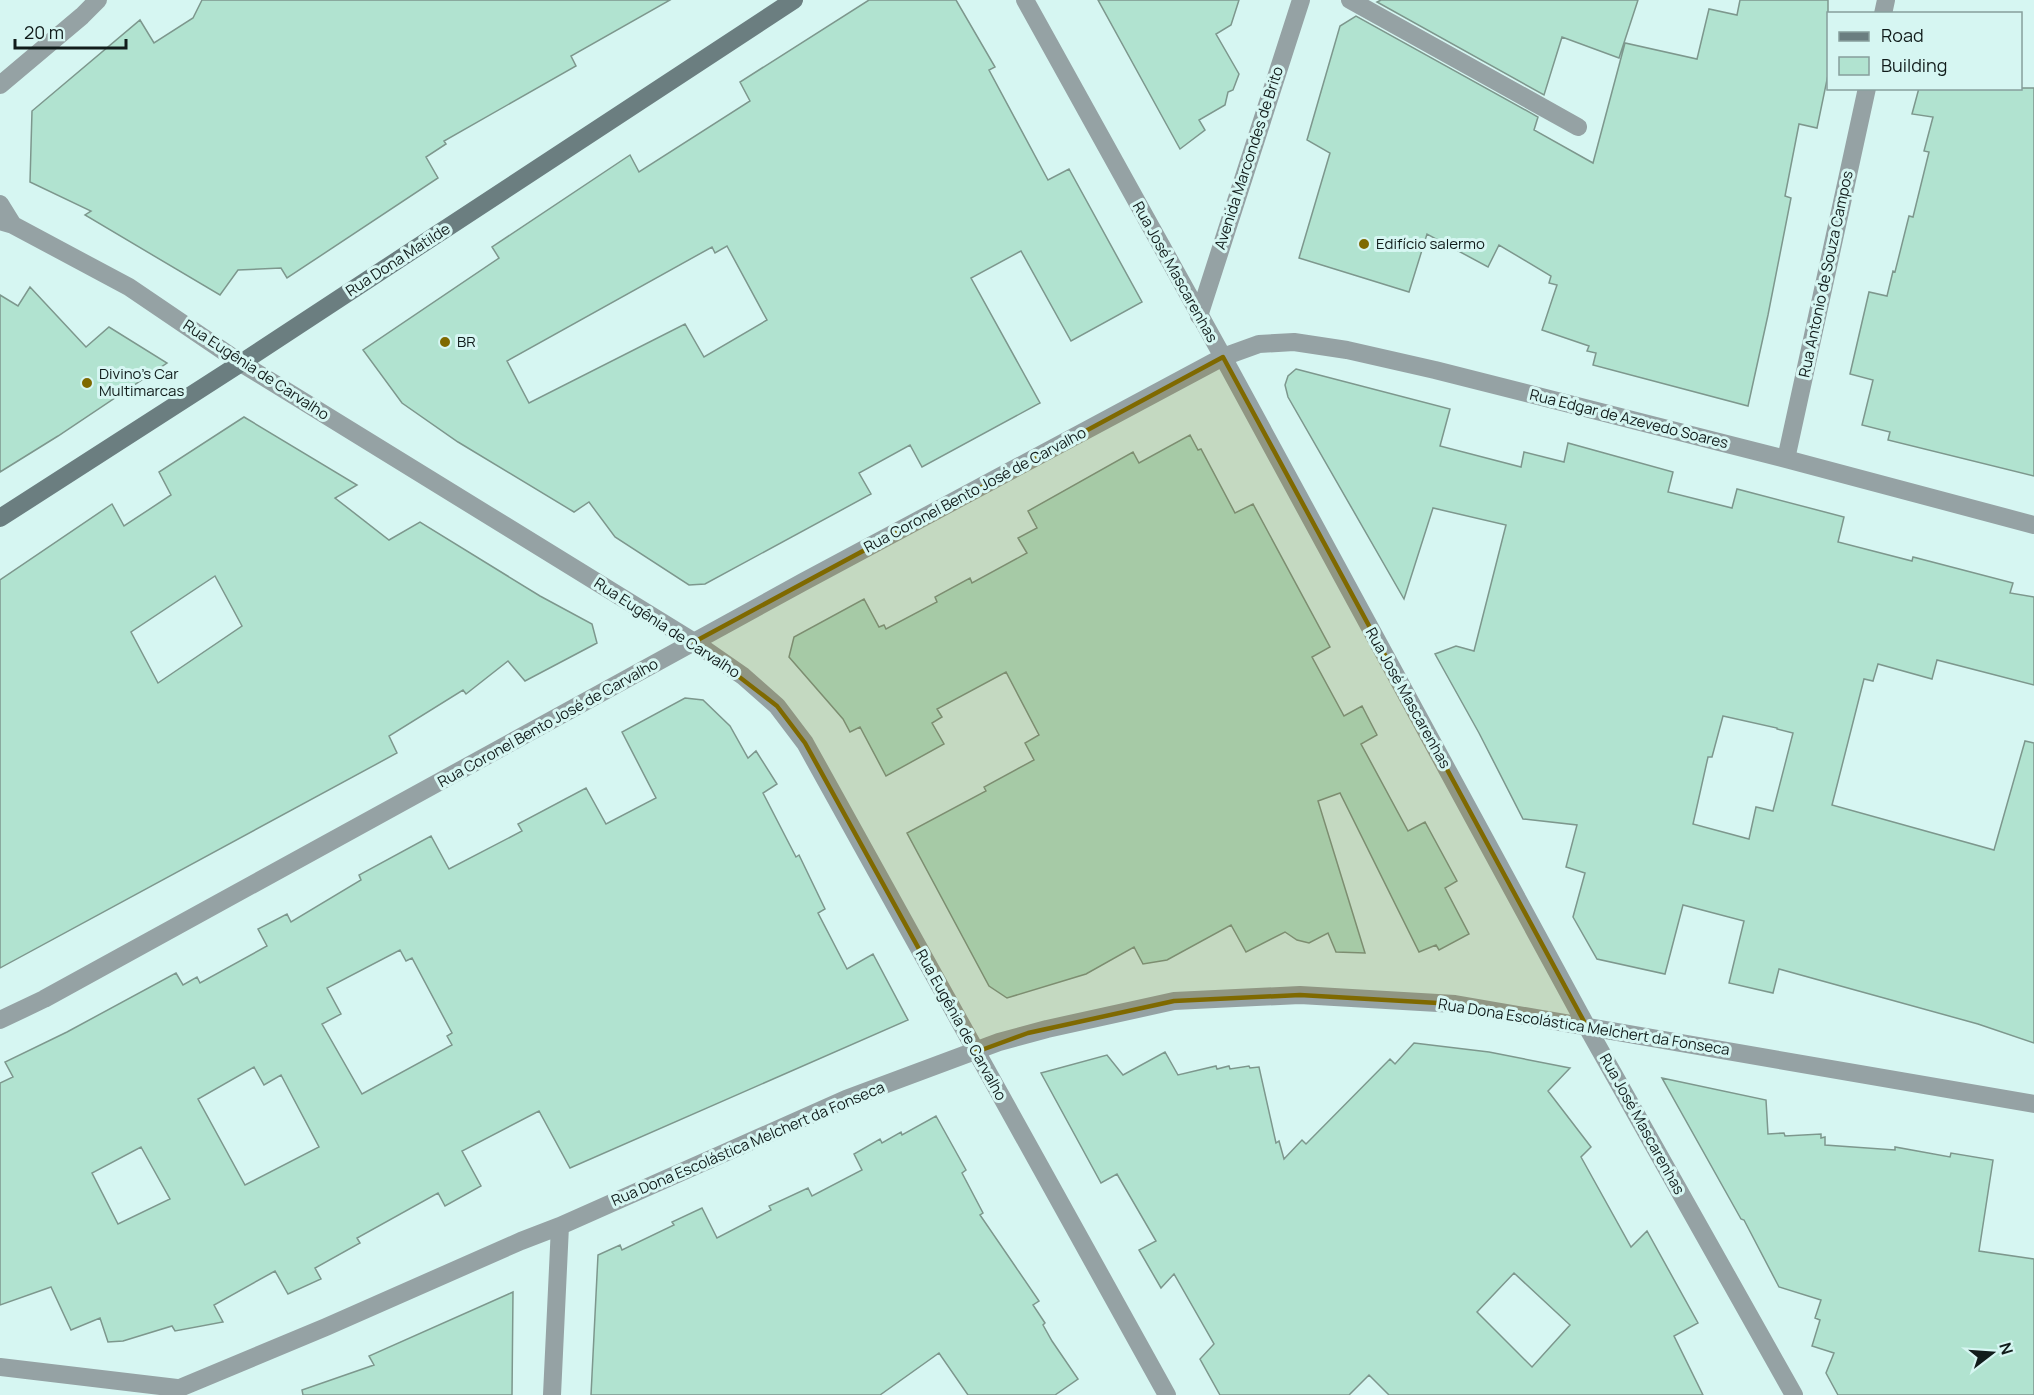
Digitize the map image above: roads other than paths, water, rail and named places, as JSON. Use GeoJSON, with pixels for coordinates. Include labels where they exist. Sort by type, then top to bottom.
{"type":"FeatureCollection","features":[{"type":"Feature","properties":{"kind":"street"},"geometry":{"type":"LineString","coordinates":[[2,88],[98,0]]}},
{"type":"Feature","properties":{"kind":"street","name":"Rua Dona Matilde"},"geometry":{"type":"LineString","coordinates":[[0,518],[241,363],[794,0]]}},
{"type":"Feature","properties":{"kind":"street","name":"Rua José Mascarenhas"},"geometry":{"type":"LineString","coordinates":[[1025,0],[1198,316],[1223,357],[1587,1027],[1794,1395]]}},
{"type":"Feature","properties":{"kind":"street","name":"Avenida Marcondes de Brito"},"geometry":{"type":"LineString","coordinates":[[1198,316],[1301,0]]}},
{"type":"Feature","properties":{"kind":"street"},"geometry":{"type":"LineString","coordinates":[[1350,0],[1578,127]]}},
{"type":"Feature","properties":{"kind":"street","name":"Rua Antonio de Souza Campos"},"geometry":{"type":"LineString","coordinates":[[1786,459],[1867,90]]}},
{"type":"Feature","properties":{"kind":"street"},"geometry":{"type":"LineString","coordinates":[[0,204],[7,223]]}},
{"type":"Feature","properties":{"kind":"street","name":"Rua Eugênia de Carvalho"},"geometry":{"type":"LineString","coordinates":[[7,223],[129,287],[241,363],[694,642],[743,676],[777,706],[805,743],[1167,1395]]}},
{"type":"Feature","properties":{"kind":"street","name":"Rua Edgar de Azevedo Soares"},"geometry":{"type":"LineString","coordinates":[[1223,357],[1259,344],[1294,342],[1347,350],[1786,459],[2034,525]]}},
{"type":"Feature","properties":{"kind":"street","name":"Rua Coronel Bento José de Carvalho"},"geometry":{"type":"LineString","coordinates":[[0,1020],[45,999],[694,642],[1223,357]]}},
{"type":"Feature","properties":{"kind":"street","name":"Rua Dona Escolástica Melchert da Fonseca"},"geometry":{"type":"LineString","coordinates":[[170,1392],[560,1226],[846,1099],[1028,1033],[1174,1001],[1300,995],[1455,1004],[2034,1104]]}},
{"type":"Feature","properties":{"kind":"street"},"geometry":{"type":"LineString","coordinates":[[552,1395],[560,1226]]}},
{"type":"Feature","properties":{"kind":"street"},"geometry":{"type":"LineString","coordinates":[[0,1366],[170,1392]]}},
{"type":"Feature","properties":{"kind":"place","name":"Edifício salermo"},"geometry":{"type":"Point","coordinates":[1364,244]}},
{"type":"Feature","properties":{"kind":"place","name":"BR"},"geometry":{"type":"Point","coordinates":[445,342]}},
{"type":"Feature","properties":{"kind":"place","name":"Divino's Car Multimarcas"},"geometry":{"type":"Point","coordinates":[87,383]}}]}
